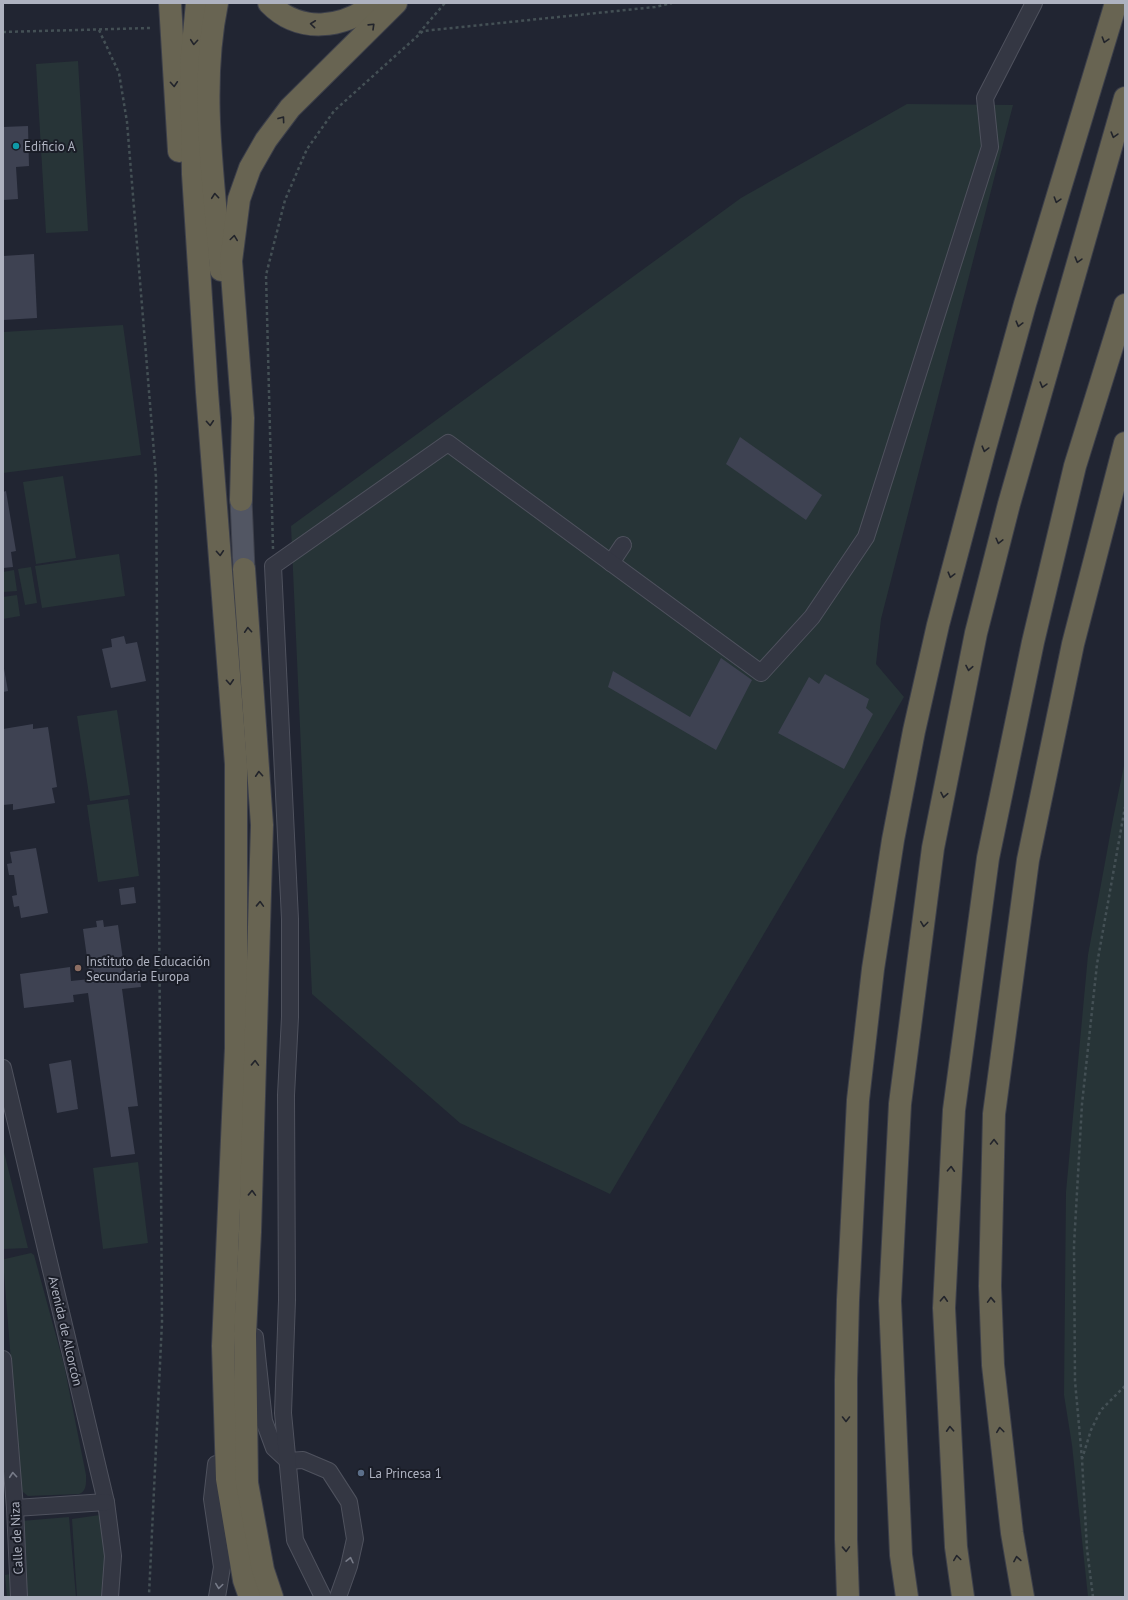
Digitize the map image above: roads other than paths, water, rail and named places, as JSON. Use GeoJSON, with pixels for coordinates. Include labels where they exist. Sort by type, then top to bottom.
{"type":"FeatureCollection","features":[{"type":"Feature","properties":{"kind":"highway"},"geometry":{"type":"LineString","coordinates":[[170,3],[181,176],[207,392]]}},
{"type":"Feature","properties":{"kind":"highway"},"geometry":{"type":"LineString","coordinates":[[197,3],[192,65],[193,174],[207,392],[236,764],[236,1048],[223,1346],[227,1479],[244,1580],[250,1597]]}},
{"type":"Feature","properties":{"kind":"highway"},"geometry":{"type":"LineString","coordinates":[[218,3],[210,63],[210,134],[241,500]]}},
{"type":"Feature","properties":{"kind":"highway"},"geometry":{"type":"LineString","coordinates":[[269,3],[283,16],[301,23],[319,25],[350,18],[375,3]]}},
{"type":"Feature","properties":{"kind":"highway"},"geometry":{"type":"LineString","coordinates":[[241,500],[243,418],[231,261],[240,199],[250,168],[266,140],[290,108],[396,3]]}},
{"type":"Feature","properties":{"kind":"highway"},"geometry":{"type":"LineString","coordinates":[[848,1597],[846,1539],[848,1300],[858,1100],[874,969],[893,840],[914,731],[938,625],[983,455],[1025,304],[1116,3]]}},
{"type":"Feature","properties":{"kind":"highway"},"geometry":{"type":"LineString","coordinates":[[907,1597],[901,1554],[890,1301],[900,1104],[933,848],[976,633],[1009,504],[1125,98]]}},
{"type":"Feature","properties":{"kind":"highway"},"geometry":{"type":"LineString","coordinates":[[963,1597],[956,1547],[944,1308],[954,1110],[988,858],[1033,642],[1076,466],[1125,305]]}},
{"type":"Feature","properties":{"kind":"highway"},"geometry":{"type":"LineString","coordinates":[[1023,1597],[1012,1533],[993,1365],[990,1286],[994,1114],[1028,860],[1073,644],[1125,443]]}},
{"type":"Feature","properties":{"kind":"highway"},"geometry":{"type":"LineString","coordinates":[[244,569],[262,825],[250,1232],[245,1334],[247,1482],[263,1570],[272,1597]]}},
{"type":"Feature","properties":{"kind":"highway"},"geometry":{"type":"LineString","coordinates":[[250,1232],[262,1500],[277,1569],[287,1597]]}},
{"type":"Feature","properties":{"kind":"highway"},"geometry":{"type":"LineString","coordinates":[[223,1346],[215,1402],[216,1464],[233,1581],[239,1597]]}},
{"type":"Feature","properties":{"kind":"main road"},"geometry":{"type":"LineString","coordinates":[[241,500],[244,569]]}},
{"type":"Feature","properties":{"kind":"street"},"geometry":{"type":"LineString","coordinates":[[323,1597],[295,1540],[283,1413],[287,1300],[286,1095],[290,1017],[290,919],[273,566],[448,443],[761,673],[812,617],[866,537],[990,147],[985,98],[1034,3]]}},
{"type":"Feature","properties":{"kind":"street"},"geometry":{"type":"LineString","coordinates":[[611,562],[623,545]]}},
{"type":"Feature","properties":{"kind":"street","name":"Avenida de Alcorcón"},"geometry":{"type":"LineString","coordinates":[[3,1068],[106,1502],[113,1556],[110,1597]]}},
{"type":"Feature","properties":{"kind":"street"},"geometry":{"type":"LineString","coordinates":[[255,1337],[264,1421],[274,1448],[288,1461],[303,1460],[330,1471],[349,1502],[355,1539],[349,1566],[338,1597]]}},
{"type":"Feature","properties":{"kind":"street","name":"Calle de Niza"},"geometry":{"type":"LineString","coordinates":[[3,1359],[15,1508],[9,1542],[19,1597]]}},
{"type":"Feature","properties":{"kind":"street"},"geometry":{"type":"LineString","coordinates":[[216,1464],[212,1499],[222,1567],[217,1597]]}},
{"type":"Feature","properties":{"kind":"street"},"geometry":{"type":"LineString","coordinates":[[15,1508],[106,1502]]}},
{"type":"Feature","properties":{"kind":"place","name":"Edificio A"},"geometry":{"type":"Point","coordinates":[16,146]}},
{"type":"Feature","properties":{"kind":"place","name":"Instituto de Educación Secundaria Europa"},"geometry":{"type":"Point","coordinates":[78,968]}},
{"type":"Feature","properties":{"kind":"place","name":"La Princesa 1"},"geometry":{"type":"Point","coordinates":[361,1473]}}]}
